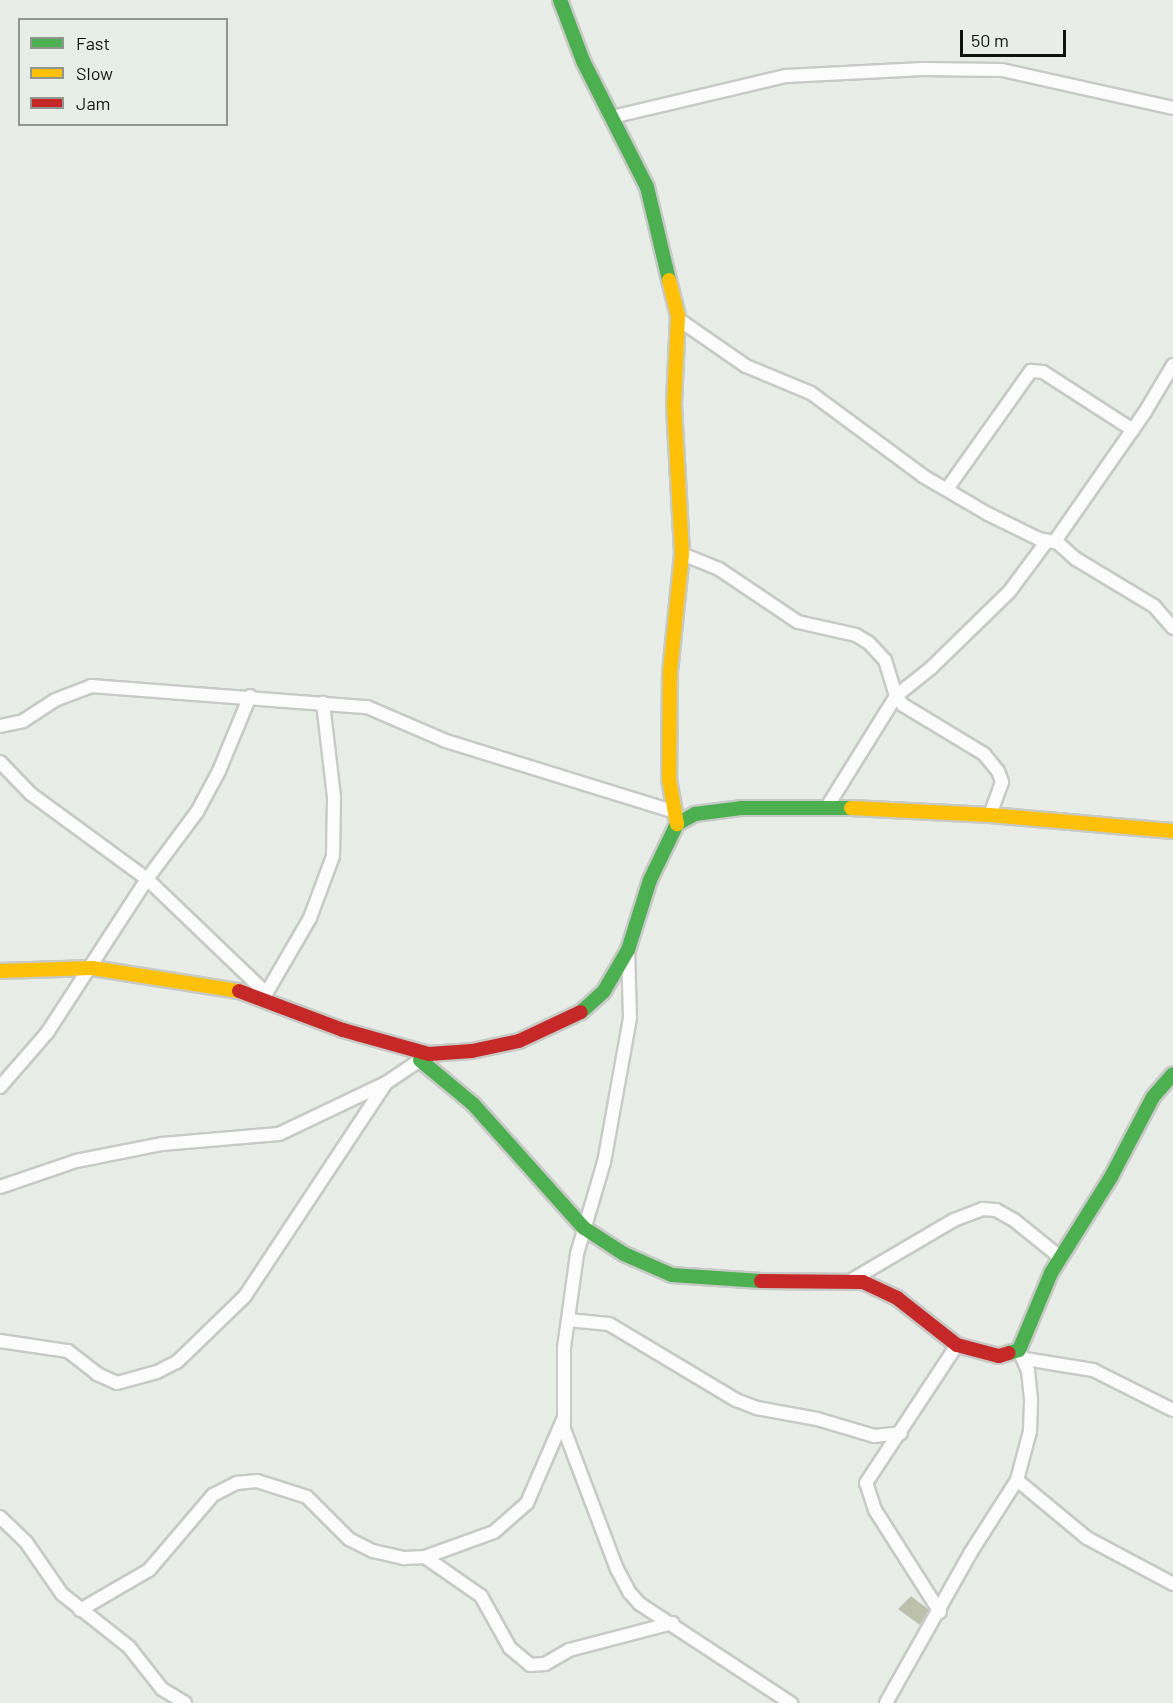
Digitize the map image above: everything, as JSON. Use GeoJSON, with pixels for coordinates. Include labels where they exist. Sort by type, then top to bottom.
{"type":"FeatureCollection","features":[{"type":"Feature","properties":{"kind":"street"},"geometry":{"type":"LineString","coordinates":[[0,971],[92,968],[231,988],[264,996],[342,1030],[425,1057],[472,1051],[519,1041],[583,1011],[604,991],[628,950],[650,880],[676,818],[669,779],[670,672],[682,554],[674,405],[678,319],[647,187],[583,61],[560,0]]}},
{"type":"Feature","properties":{"kind":"street"},"geometry":{"type":"LineString","coordinates":[[612,117],[786,76],[923,69],[1002,70],[1173,108]]}},
{"type":"Feature","properties":{"kind":"street"},"geometry":{"type":"LineString","coordinates":[[678,319],[746,366],[811,393],[947,489],[988,514],[1051,541],[1076,559],[1154,606],[1173,628]]}},
{"type":"Feature","properties":{"kind":"street"},"geometry":{"type":"LineString","coordinates":[[827,807],[896,696],[1002,600],[1051,541],[1133,430],[1172,368]]}},
{"type":"Feature","properties":{"kind":"street"},"geometry":{"type":"LineString","coordinates":[[947,489],[1031,371],[1044,372],[1133,430]]}},
{"type":"Feature","properties":{"kind":"street"},"geometry":{"type":"LineString","coordinates":[[682,554],[719,569],[798,622],[856,635],[869,643],[885,660],[896,696],[903,705],[984,754],[998,771],[1002,782],[990,814]]}},
{"type":"Feature","properties":{"kind":"street"},"geometry":{"type":"LineString","coordinates":[[0,726],[23,720],[55,700],[91,686],[250,696],[367,707],[446,741],[676,818],[741,808],[827,807],[990,814],[1173,831]]}},
{"type":"Feature","properties":{"kind":"street"},"geometry":{"type":"LineString","coordinates":[[0,1087],[47,1033],[92,968],[147,879],[197,812],[250,696]]}},
{"type":"Feature","properties":{"kind":"street"},"geometry":{"type":"LineString","coordinates":[[264,996],[310,918],[333,856],[334,797],[323,703]]}},
{"type":"Feature","properties":{"kind":"street"},"geometry":{"type":"LineString","coordinates":[[0,762],[31,794],[147,879],[264,996]]}},
{"type":"Feature","properties":{"kind":"street"},"geometry":{"type":"LineString","coordinates":[[628,950],[630,1018],[604,1162],[584,1228],[568,1320],[563,1419],[567,1437],[622,1581],[640,1604],[673,1623],[791,1703]]}},
{"type":"Feature","properties":{"kind":"street"},"geometry":{"type":"LineString","coordinates":[[0,1187],[76,1161],[162,1144],[279,1134],[386,1083],[425,1057]]}},
{"type":"Feature","properties":{"kind":"street"},"geometry":{"type":"LineString","coordinates":[[425,1057],[473,1104],[584,1228],[624,1254],[672,1275],[732,1281],[863,1282],[897,1298],[957,1346],[999,1356],[1022,1354],[1093,1370],[1173,1410]]}},
{"type":"Feature","properties":{"kind":"street"},"geometry":{"type":"LineString","coordinates":[[886,1703],[940,1612],[971,1552],[1017,1480],[1030,1431],[1031,1399],[1022,1354],[1061,1258],[1111,1177],[1154,1097],[1173,1074]]}},
{"type":"Feature","properties":{"kind":"street"},"geometry":{"type":"LineString","coordinates":[[0,1341],[68,1351],[97,1374],[117,1383],[157,1372],[177,1362],[245,1296],[386,1083]]}},
{"type":"Feature","properties":{"kind":"street"},"geometry":{"type":"LineString","coordinates":[[847,1283],[954,1220],[982,1209],[996,1210],[1014,1221],[1061,1258]]}},
{"type":"Feature","properties":{"kind":"street"},"geometry":{"type":"LineString","coordinates":[[568,1320],[609,1324],[747,1404],[817,1419],[874,1436],[901,1433]]}},
{"type":"Feature","properties":{"kind":"street"},"geometry":{"type":"LineString","coordinates":[[940,1612],[867,1495],[866,1483],[957,1346]]}},
{"type":"Feature","properties":{"kind":"street"},"geometry":{"type":"LineString","coordinates":[[80,1610],[149,1570],[213,1496],[237,1482],[257,1481],[307,1497],[349,1539],[373,1551],[404,1558],[425,1557],[494,1532],[522,1509],[563,1419]]}},
{"type":"Feature","properties":{"kind":"street"},"geometry":{"type":"LineString","coordinates":[[1017,1480],[1087,1538],[1173,1584]]}},
{"type":"Feature","properties":{"kind":"street"},"geometry":{"type":"LineString","coordinates":[[0,1517],[26,1542],[62,1594],[129,1647],[162,1689],[185,1703]]}},
{"type":"Feature","properties":{"kind":"street"},"geometry":{"type":"LineString","coordinates":[[425,1557],[481,1596],[510,1648],[530,1665],[545,1664],[569,1650],[673,1623]]}},
{"type":"Feature","properties":{"kind":"building"},"geometry":{"type":"Polygon","coordinates":[[[911,1596],[929,1610],[920,1625],[898,1609],[911,1596]]]}},
{"type":"Feature","properties":{"kind":"traffic: fast"},"geometry":{"type":"LineString","coordinates":[[560,0],[583,61],[647,187],[669,280]]}},
{"type":"Feature","properties":{"kind":"traffic: fast"},"geometry":{"type":"LineString","coordinates":[[581,1012],[604,991],[628,950],[650,880],[677,824],[695,814],[741,808],[851,808]]}},
{"type":"Feature","properties":{"kind":"traffic: fast"},"geometry":{"type":"LineString","coordinates":[[420,1060],[473,1104],[584,1228],[624,1254],[672,1275],[761,1281]]}},
{"type":"Feature","properties":{"kind":"traffic: fast"},"geometry":{"type":"LineString","coordinates":[[1009,1353],[1019,1350],[1051,1273],[1111,1177],[1153,1097],[1173,1074]]}},
{"type":"Feature","properties":{"kind":"traffic: slow"},"geometry":{"type":"LineString","coordinates":[[669,280],[678,316],[674,405],[682,554],[670,672],[669,779],[677,824]]}},
{"type":"Feature","properties":{"kind":"traffic: slow"},"geometry":{"type":"LineString","coordinates":[[851,808],[990,815],[1173,831]]}},
{"type":"Feature","properties":{"kind":"traffic: slow"},"geometry":{"type":"LineString","coordinates":[[0,971],[92,968],[239,991]]}},
{"type":"Feature","properties":{"kind":"traffic: jam"},"geometry":{"type":"LineString","coordinates":[[239,991],[343,1030],[429,1054],[472,1051],[519,1041],[581,1012]]}},
{"type":"Feature","properties":{"kind":"traffic: jam"},"geometry":{"type":"LineString","coordinates":[[761,1281],[863,1282],[897,1298],[957,1345],[999,1356],[1009,1353]]}}]}
